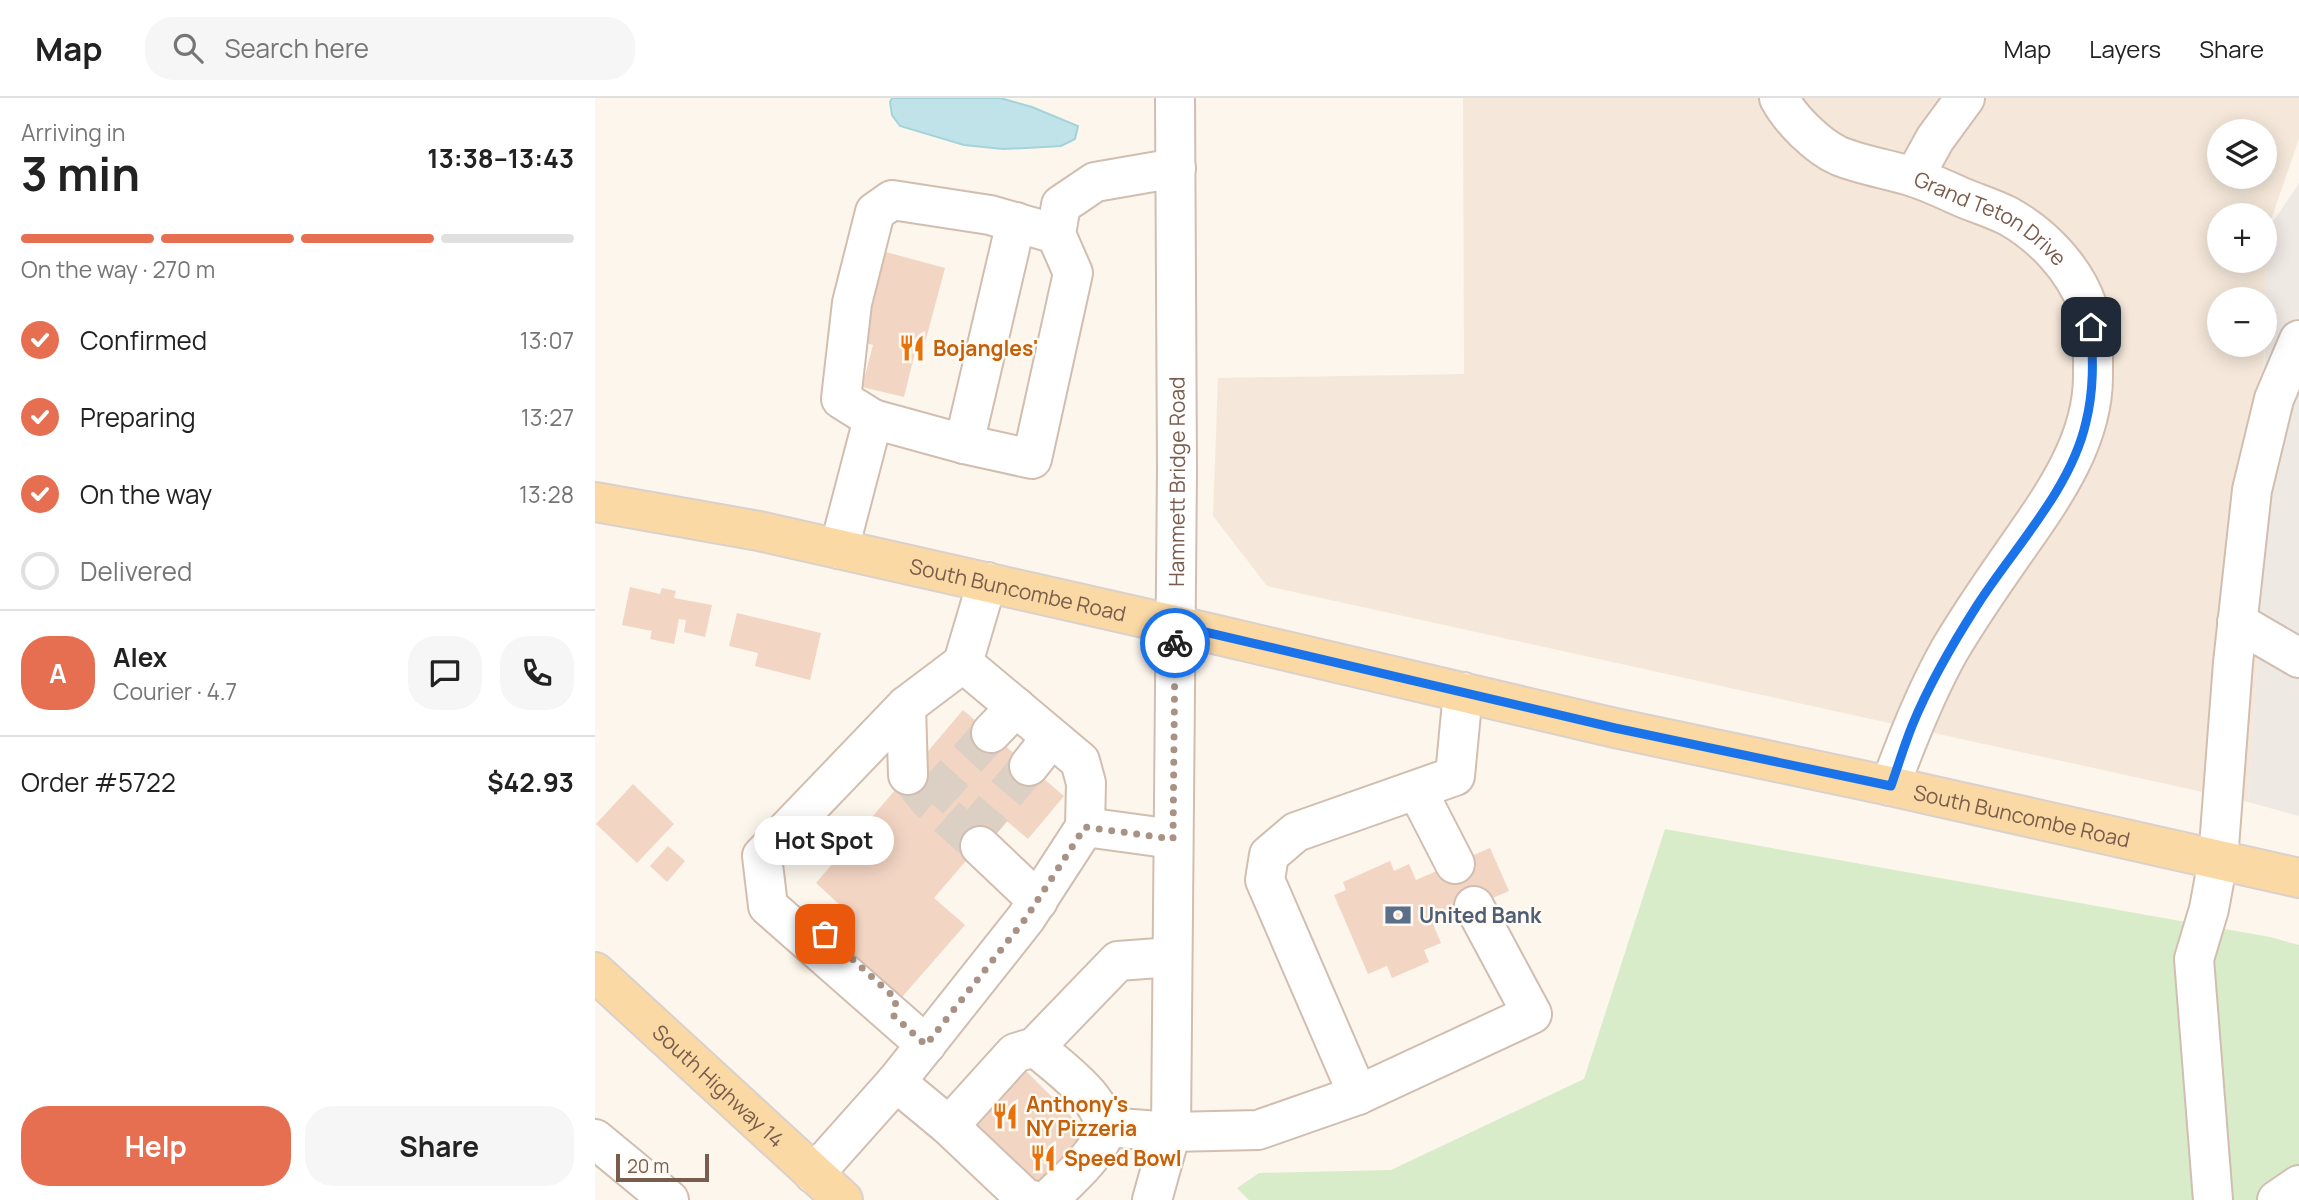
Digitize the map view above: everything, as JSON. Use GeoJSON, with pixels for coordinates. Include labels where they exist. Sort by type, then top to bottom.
{"type":"FeatureCollection","features":[{"type":"Feature","properties":{"kind":"main road","name":"South Buncombe Road"},"geometry":{"type":"LineString","coordinates":[[595,502],[759,531],[1615,728],[1891,786],[2299,878]]}},
{"type":"Feature","properties":{"kind":"main road","name":"South Highway 14"},"geometry":{"type":"LineString","coordinates":[[595,972],[843,1200]]}},
{"type":"Feature","properties":{"kind":"street","name":"Hammett Bridge Road"},"geometry":{"type":"LineString","coordinates":[[1152,1200],[1171,1132],[1175,98]]}},
{"type":"Feature","properties":{"kind":"street","name":"Grand Teton Drive"},"geometry":{"type":"LineString","coordinates":[[1779,98],[1790,116],[1808,134],[1838,156],[1914,177],[2008,216],[2034,234],[2054,252],[2073,277],[2087,306],[2091,327],[2094,377],[2086,423],[2067,471],[1948,653],[1913,725],[1891,786]]}},
{"type":"Feature","properties":{"kind":"street"},"geometry":{"type":"LineString","coordinates":[[1914,177],[1935,139],[1965,98]]}},
{"type":"Feature","properties":{"kind":"street"},"geometry":{"type":"LineString","coordinates":[[1056,234],[990,215],[892,200],[875,212],[852,303],[841,399],[873,419],[964,444],[1033,459],[1073,273],[1056,234],[1062,205],[1095,182],[1176,168]]}},
{"type":"Feature","properties":{"kind":"street"},"geometry":{"type":"LineString","coordinates":[[964,444],[1016,222]]}},
{"type":"Feature","properties":{"kind":"street"},"geometry":{"type":"LineString","coordinates":[[2213,1200],[2194,959],[2209,909],[2218,860],[2237,622],[2252,490],[2274,399],[2299,340]]}},
{"type":"Feature","properties":{"kind":"street"},"geometry":{"type":"LineString","coordinates":[[839,549],[873,419]]}},
{"type":"Feature","properties":{"kind":"street"},"geometry":{"type":"LineString","coordinates":[[926,1045],[768,906],[762,856],[906,706],[963,663],[987,582]]}},
{"type":"Feature","properties":{"kind":"street"},"geometry":{"type":"LineString","coordinates":[[2237,622],[2299,658]]}},
{"type":"Feature","properties":{"kind":"street"},"geometry":{"type":"LineString","coordinates":[[814,1174],[926,1045],[1038,901],[1085,827],[1086,783],[1080,761],[1040,752],[1003,720],[963,663]]}},
{"type":"Feature","properties":{"kind":"street"},"geometry":{"type":"LineString","coordinates":[[1358,1095],[1265,880],[1269,855],[1296,831],[1455,776],[1462,692]]}},
{"type":"Feature","properties":{"kind":"street"},"geometry":{"type":"LineString","coordinates":[[906,706],[908,775]]}},
{"type":"Feature","properties":{"kind":"street"},"geometry":{"type":"LineString","coordinates":[[1417,790],[1455,863]]}},
{"type":"Feature","properties":{"kind":"street"},"geometry":{"type":"LineString","coordinates":[[1085,827],[1173,839]]}},
{"type":"Feature","properties":{"kind":"street"},"geometry":{"type":"LineString","coordinates":[[979,846],[1038,901]]}},
{"type":"Feature","properties":{"kind":"street"},"geometry":{"type":"LineString","coordinates":[[1106,1127],[1171,1132],[1258,1130],[1358,1095],[1532,1014],[1474,906]]}},
{"type":"Feature","properties":{"kind":"street"},"geometry":{"type":"LineString","coordinates":[[949,1126],[1015,1053],[1035,1047],[1118,961],[1172,957]]}},
{"type":"Feature","properties":{"kind":"street"},"geometry":{"type":"LineString","coordinates":[[1035,1047],[1099,1107],[1106,1127],[1100,1143],[1051,1197],[1045,1200]]}},
{"type":"Feature","properties":{"kind":"street"},"geometry":{"type":"LineString","coordinates":[[896,1082],[949,1126],[1025,1198],[1032,1200]]}},
{"type":"Feature","properties":{"kind":"street"},"geometry":{"type":"LineString","coordinates":[[595,1139],[669,1200]]}},
{"type":"Feature","properties":{"kind":"street"},"geometry":{"type":"LineString","coordinates":[[2277,1200],[2299,1185]]}},
{"type":"Feature","properties":{"kind":"shaded area"},"geometry":{"type":"Polygon","coordinates":[[[1463,98],[2299,98],[2299,139],[2277,203],[2207,203],[2207,273],[2266,273],[2266,287],[2207,287],[2207,357],[2264,357],[2259,635],[2248,802],[1267,586],[1213,516],[1218,378],[1464,374],[1463,98]]]}},
{"type":"Feature","properties":{"kind":"shaded area"},"geometry":{"type":"Polygon","coordinates":[[[2299,183],[2299,816],[2248,802],[2259,635],[2265,357],[2277,357],[2277,287],[2266,287],[2266,273],[2277,273],[2277,216],[2299,183]]]}},
{"type":"Feature","properties":{"kind":"green space"},"geometry":{"type":"Polygon","coordinates":[[[1665,829],[2270,937],[2299,945],[2299,1200],[1249,1200],[1237,1188],[1259,1173],[1391,1170],[1584,1079],[1665,829]]]}},
{"type":"Feature","properties":{"kind":"water"},"geometry":{"type":"Polygon","coordinates":[[[892,98],[1000,98],[1032,107],[1078,126],[1075,139],[1061,146],[1003,149],[964,145],[900,126],[892,115],[892,98]]]}},
{"type":"Feature","properties":{"kind":"building"},"geometry":{"type":"Polygon","coordinates":[[[886,252],[945,268],[922,354],[915,352],[904,397],[862,387],[873,345],[862,342],[886,252]]]}},
{"type":"Feature","properties":{"kind":"building"},"geometry":{"type":"Polygon","coordinates":[[[630,587],[660,594],[662,588],[676,591],[674,598],[712,605],[705,637],[684,632],[686,620],[679,619],[674,644],[650,639],[652,631],[622,625],[630,587]]]}},
{"type":"Feature","properties":{"kind":"building"},"geometry":{"type":"Polygon","coordinates":[[[737,613],[821,633],[810,680],[755,666],[758,653],[729,646],[737,613]]]}},
{"type":"Feature","properties":{"kind":"building"},"geometry":{"type":"Polygon","coordinates":[[[963,710],[1064,796],[1028,839],[1003,818],[934,898],[965,925],[902,997],[821,927],[840,905],[816,883],[963,710]]]}},
{"type":"Feature","properties":{"kind":"building"},"geometry":{"type":"Polygon","coordinates":[[[633,784],[674,824],[637,863],[596,824],[633,784]]]}},
{"type":"Feature","properties":{"kind":"building"},"geometry":{"type":"Polygon","coordinates":[[[668,846],[685,861],[667,882],[650,866],[668,846]]]}},
{"type":"Feature","properties":{"kind":"building","name":"United Bank"},"geometry":{"type":"Polygon","coordinates":[[[1490,848],[1509,891],[1433,924],[1441,943],[1424,950],[1429,962],[1392,978],[1387,966],[1368,974],[1334,895],[1346,890],[1343,882],[1390,861],[1394,871],[1409,864],[1416,880],[1490,848]]]}},
{"type":"Feature","properties":{"kind":"building"},"geometry":{"type":"Polygon","coordinates":[[[1021,1066],[1088,1133],[1038,1184],[970,1117],[1021,1066]]]}},
{"type":"Feature","properties":{"kind":"tunnel"},"geometry":{"type":"LineString","coordinates":[[929,801],[991,733]]}},
{"type":"Feature","properties":{"kind":"tunnel"},"geometry":{"type":"LineString","coordinates":[[969,837],[1029,766]]}},
{"type":"Feature","properties":{"kind":"tunnel"},"geometry":{"type":"LineString","coordinates":[[908,775],[929,801],[980,846]]}},
{"type":"Feature","properties":{"kind":"way so far"},"geometry":{"type":"LineString","coordinates":[[825,934],[896,999],[894,1016],[926,1045],[1026,918],[1085,827],[1173,839],[1175,643]]}},
{"type":"Feature","properties":{"kind":"place","name":"Bojangles'"},"geometry":{"type":"Point","coordinates":[912,348]}},
{"type":"Feature","properties":{"kind":"place","name":"United Bank"},"geometry":{"type":"Point","coordinates":[1398,915]}},
{"type":"Feature","properties":{"kind":"place","name":"Hot Spot"},"geometry":{"type":"Point","coordinates":[825,934]}},
{"type":"Feature","properties":{"kind":"place","name":"Anthony's NY Pizzeria"},"geometry":{"type":"Point","coordinates":[1005,1116]}},
{"type":"Feature","properties":{"kind":"place","name":"Speed Bowl"},"geometry":{"type":"Point","coordinates":[1043,1158]}},
{"type":"Feature","properties":{"kind":"route"},"geometry":{"type":"LineString","coordinates":[[1175,643],[1175,625],[1615,728],[1891,786],[1913,725],[1948,653],[2042,511],[2067,471],[2078,447],[2086,423],[2094,377],[2091,327]]}}]}
